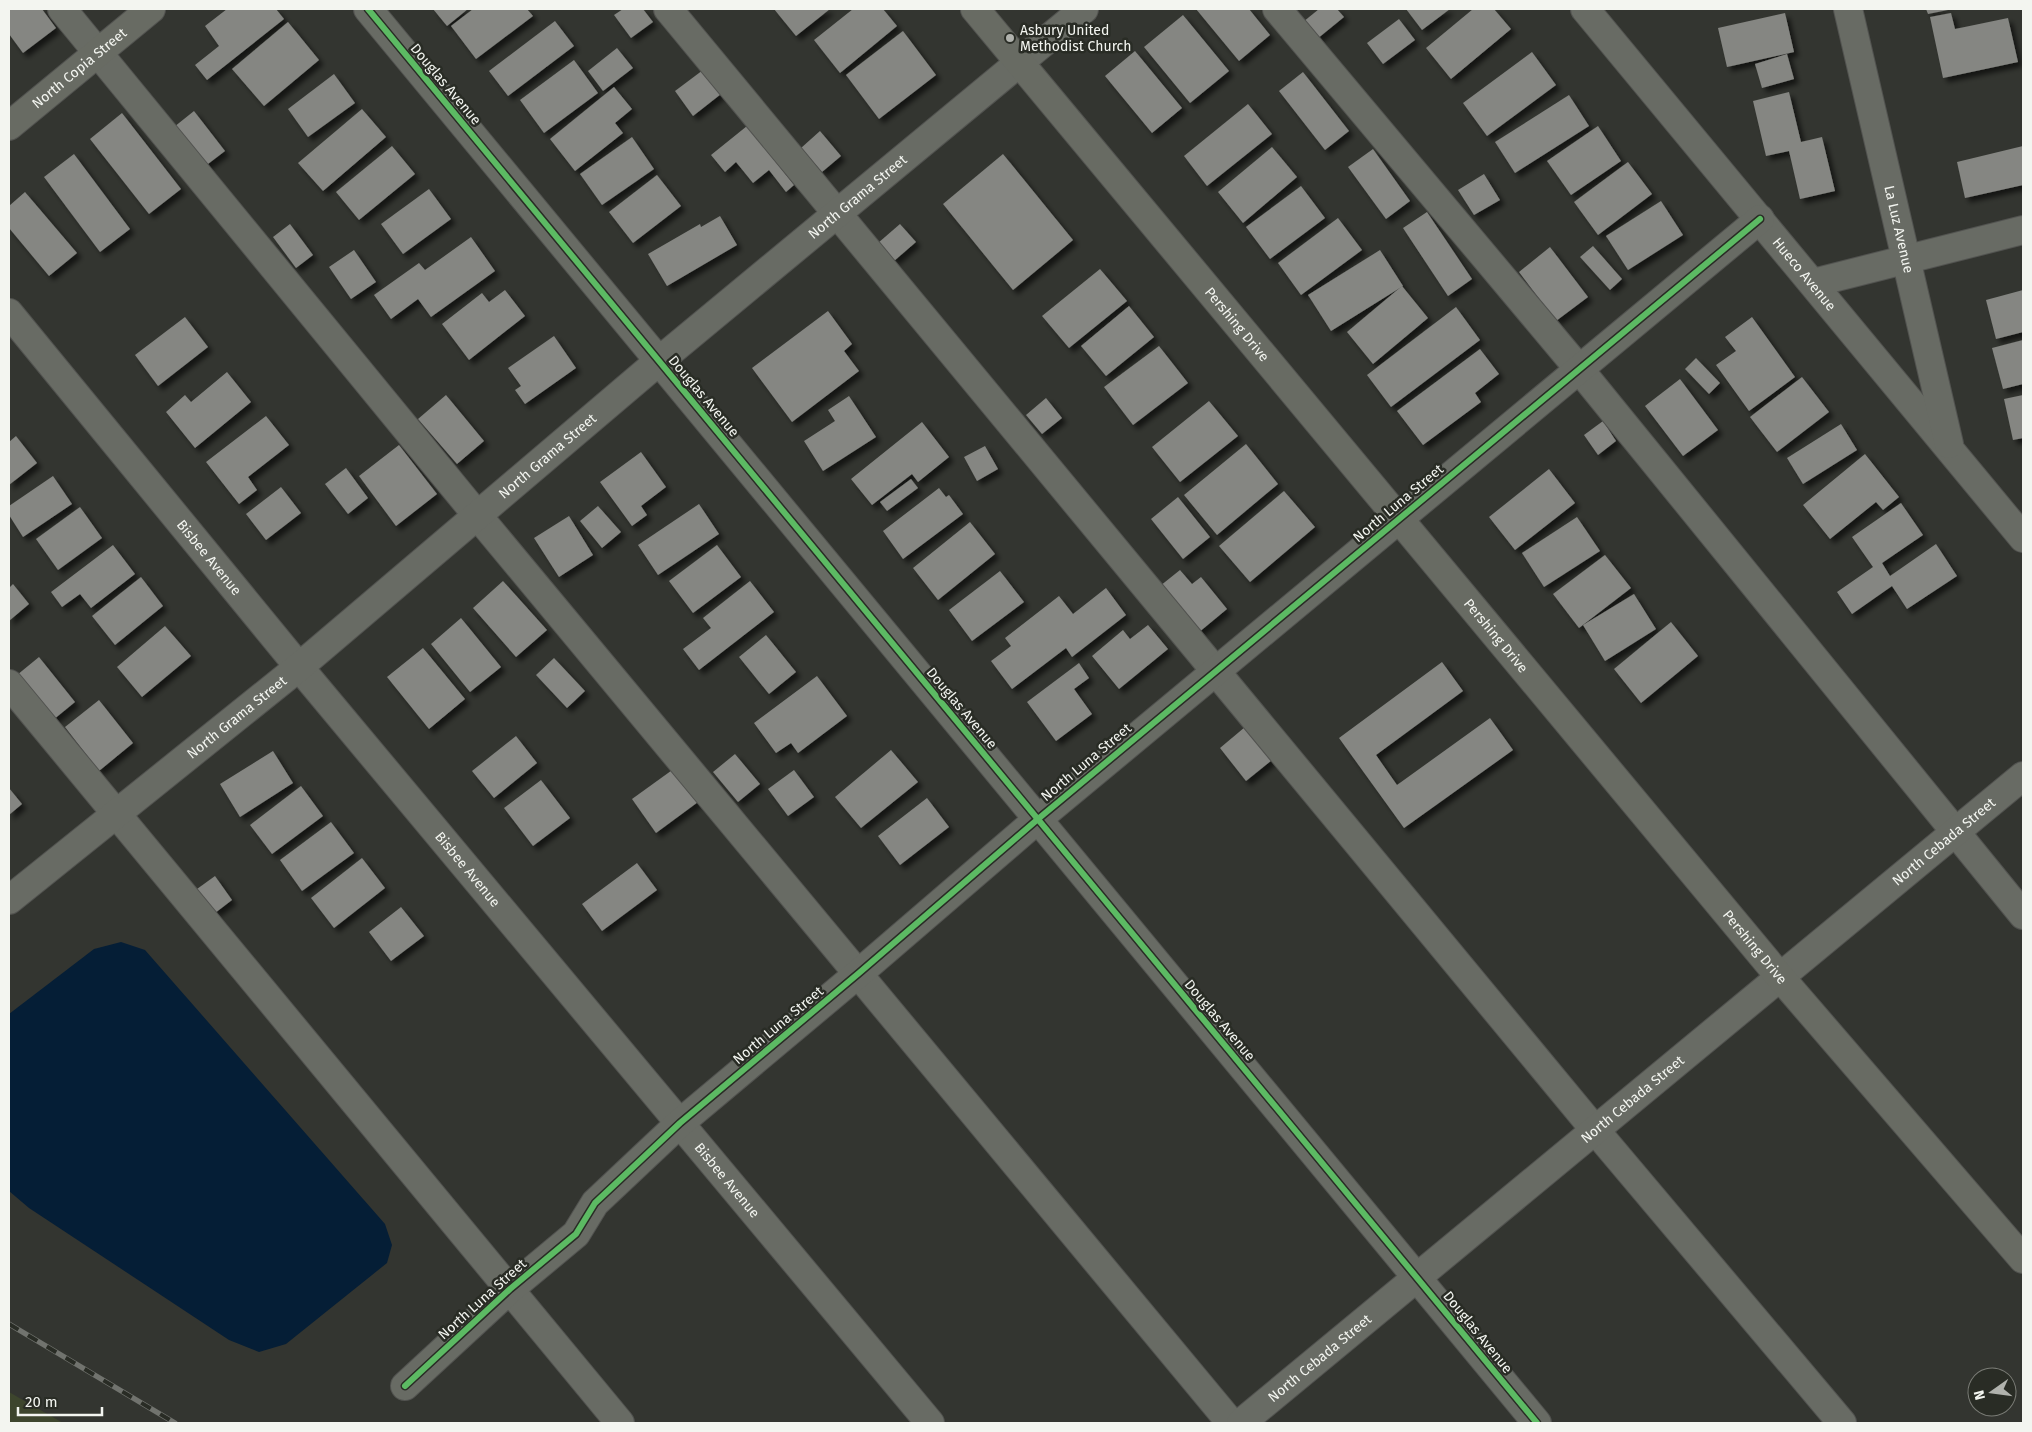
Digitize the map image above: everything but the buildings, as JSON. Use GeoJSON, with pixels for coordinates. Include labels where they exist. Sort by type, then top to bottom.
{"type":"FeatureCollection","features":[{"type":"Feature","properties":{"kind":"main road","name":"North Copia Street"},"geometry":{"type":"LineString","coordinates":[[9,126],[151,9]]}},
{"type":"Feature","properties":{"kind":"main road","name":"Pershing Drive"},"geometry":{"type":"LineString","coordinates":[[975,9],[1780,977],[2023,1259]]}},
{"type":"Feature","properties":{"kind":"street"},"geometry":{"type":"LineString","coordinates":[[62,9],[477,514],[1231,1423]]}},
{"type":"Feature","properties":{"kind":"street","name":"Douglas Avenue"},"geometry":{"type":"LineString","coordinates":[[368,9],[1418,1277],[1536,1423]]}},
{"type":"Feature","properties":{"kind":"street"},"geometry":{"type":"LineString","coordinates":[[668,9],[1595,1130],[1842,1423]]}},
{"type":"Feature","properties":{"kind":"street","name":"North Grama Street"},"geometry":{"type":"LineString","coordinates":[[9,900],[299,667],[659,361],[1084,9]]}},
{"type":"Feature","properties":{"kind":"street"},"geometry":{"type":"LineString","coordinates":[[1276,9],[1579,369],[1954,833],[2023,915]]}},
{"type":"Feature","properties":{"kind":"street","name":"Hueco Avenue"},"geometry":{"type":"LineString","coordinates":[[1585,9],[2023,538]]}},
{"type":"Feature","properties":{"kind":"street","name":"La Luz Avenue"},"geometry":{"type":"LineString","coordinates":[[1848,9],[1951,450]]}},
{"type":"Feature","properties":{"kind":"street","name":"North Luna Street"},"geometry":{"type":"LineString","coordinates":[[405,1386],[510,1290],[576,1234],[595,1203],[680,1123],[859,973],[1038,819],[1760,219]]}},
{"type":"Feature","properties":{"kind":"street"},"geometry":{"type":"LineString","coordinates":[[1813,283],[2023,230]]}},
{"type":"Feature","properties":{"kind":"street","name":"Bisbee Avenue"},"geometry":{"type":"LineString","coordinates":[[9,313],[299,667],[930,1423]]}},
{"type":"Feature","properties":{"kind":"street"},"geometry":{"type":"LineString","coordinates":[[9,684],[620,1423]]}},
{"type":"Feature","properties":{"kind":"street","name":"North Cebada Street"},"geometry":{"type":"LineString","coordinates":[[1241,1423],[2023,776]]}},
{"type":"Feature","properties":{"kind":"green space"},"geometry":{"type":"Polygon","coordinates":[[[9,1392],[63,1423],[9,1423],[9,1392]]]}},
{"type":"Feature","properties":{"kind":"water"},"geometry":{"type":"Polygon","coordinates":[[[121,942],[145,950],[385,1224],[392,1245],[387,1263],[286,1344],[259,1352],[229,1340],[29,1208],[9,1191],[9,1014],[94,949],[121,942]]]}},
{"type":"Feature","properties":{"kind":"railway"},"geometry":{"type":"LineString","coordinates":[[9,1324],[175,1423]]}},
{"type":"Feature","properties":{"kind":"cycle path"},"geometry":{"type":"LineString","coordinates":[[368,9],[1537,1423]]}},
{"type":"Feature","properties":{"kind":"cycle path"},"geometry":{"type":"LineString","coordinates":[[405,1386],[510,1289],[576,1234],[595,1203],[680,1123],[859,973],[1038,819],[1760,219]]}},
{"type":"Feature","properties":{"kind":"place","name":"Asbury United Methodist Church"},"geometry":{"type":"Point","coordinates":[1010,38]}}]}
